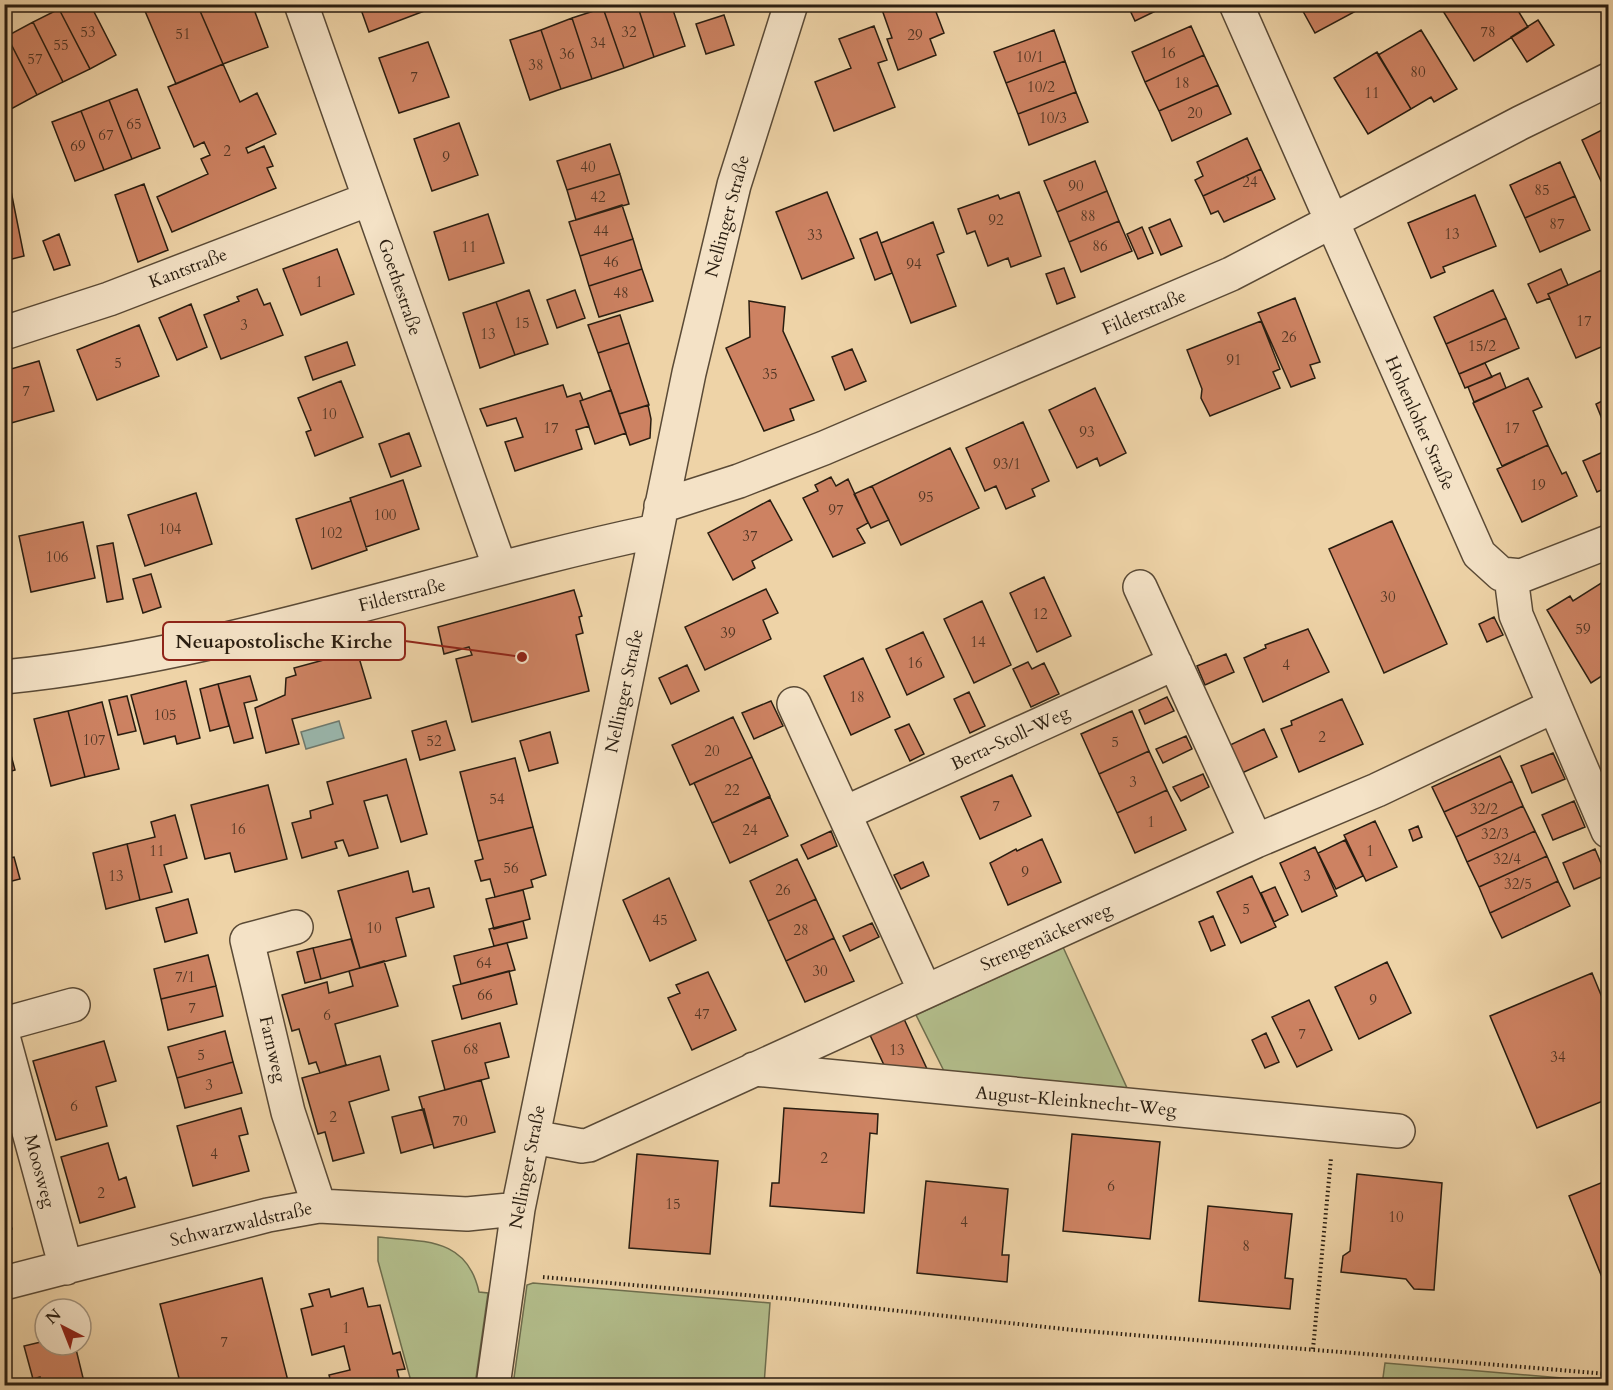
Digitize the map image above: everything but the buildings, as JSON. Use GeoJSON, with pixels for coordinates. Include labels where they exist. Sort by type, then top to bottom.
{"type":"FeatureCollection","features":[{"type":"Feature","properties":{"kind":"street","name":"Goethestraße"},"geometry":{"type":"LineString","coordinates":[[302,4],[500,568]]}},
{"type":"Feature","properties":{"kind":"street","name":"Nellinger Straße"},"geometry":{"type":"LineString","coordinates":[[493,1386],[518,1209],[703,306],[734,185],[791,4]]}},
{"type":"Feature","properties":{"kind":"street","name":"Hohenloher Straße"},"geometry":{"type":"LineString","coordinates":[[1236,4],[1474,546],[1493,570],[1511,577]]}},
{"type":"Feature","properties":{"kind":"street","name":"Filderstraße"},"geometry":{"type":"LineString","coordinates":[[4,677],[85,666],[198,646],[500,568],[659,518],[739,481],[998,375],[1231,274],[1332,224],[1520,123],[1608,80]]}},
{"type":"Feature","properties":{"kind":"street","name":"Kantstraße"},"geometry":{"type":"LineString","coordinates":[[4,333],[109,299],[369,199]]}},
{"type":"Feature","properties":{"kind":"street"},"geometry":{"type":"LineString","coordinates":[[1608,542],[1531,573],[1511,577],[1516,615],[1608,831]]}},
{"type":"Feature","properties":{"kind":"street"},"geometry":{"type":"LineString","coordinates":[[1140,587],[1256,842]]}},
{"type":"Feature","properties":{"kind":"street","name":"Berta-Stoll-Weg"},"geometry":{"type":"LineString","coordinates":[[845,813],[1175,663]]}},
{"type":"Feature","properties":{"kind":"street"},"geometry":{"type":"LineString","coordinates":[[794,704],[924,991]]}},
{"type":"Feature","properties":{"kind":"street","name":"Strengenäckerweg"},"geometry":{"type":"LineString","coordinates":[[533,1137],[589,1145],[924,991],[1377,790],[1554,706]]}},
{"type":"Feature","properties":{"kind":"street","name":"Farnweg"},"geometry":{"type":"LineString","coordinates":[[296,927],[247,940],[288,1112],[319,1206]]}},
{"type":"Feature","properties":{"kind":"street"},"geometry":{"type":"LineString","coordinates":[[4,1024],[73,1005]]}},
{"type":"Feature","properties":{"kind":"street","name":"Moosweg"},"geometry":{"type":"LineString","coordinates":[[4,1040],[66,1268]]}},
{"type":"Feature","properties":{"kind":"street","name":"August-Kleinknecht-Weg"},"geometry":{"type":"LineString","coordinates":[[754,1069],[1398,1131]]}},
{"type":"Feature","properties":{"kind":"street","name":"Schwarzwaldstraße"},"geometry":{"type":"LineString","coordinates":[[4,1283],[268,1215],[319,1206],[467,1214],[518,1209]]}},
{"type":"Feature","properties":{"kind":"path"},"geometry":{"type":"LineString","coordinates":[[1313,1349],[1334,1126]]}},
{"type":"Feature","properties":{"kind":"path"},"geometry":{"type":"LineString","coordinates":[[508,1273],[790,1299],[1073,1330],[1608,1374]]}},
{"type":"Feature","properties":{"kind":"green space"},"geometry":{"type":"Polygon","coordinates":[[[1063,947],[1127,1088],[944,1071],[916,1015],[1063,947]]]}},
{"type":"Feature","properties":{"kind":"green space"},"geometry":{"type":"Polygon","coordinates":[[[378,1237],[427,1242],[454,1252],[465,1261],[473,1274],[479,1292],[488,1293],[475,1385],[412,1385],[378,1261],[378,1237]]]}},
{"type":"Feature","properties":{"kind":"green space"},"geometry":{"type":"Polygon","coordinates":[[[533,1283],[770,1303],[764,1385],[513,1385],[527,1285],[533,1283]]]}},
{"type":"Feature","properties":{"kind":"green space"},"geometry":{"type":"Polygon","coordinates":[[[1385,1363],[1574,1379],[1608,1385],[1382,1385],[1385,1363]]]}},
{"type":"Feature","properties":{"kind":"water"},"geometry":{"type":"Polygon","coordinates":[[[339,721],[344,738],[306,749],[301,732],[339,721]]]}},
{"type":"Feature","properties":{"kind":"place","name":"Neuapostolische Kirche"},"geometry":{"type":"Point","coordinates":[522,657]}}]}
